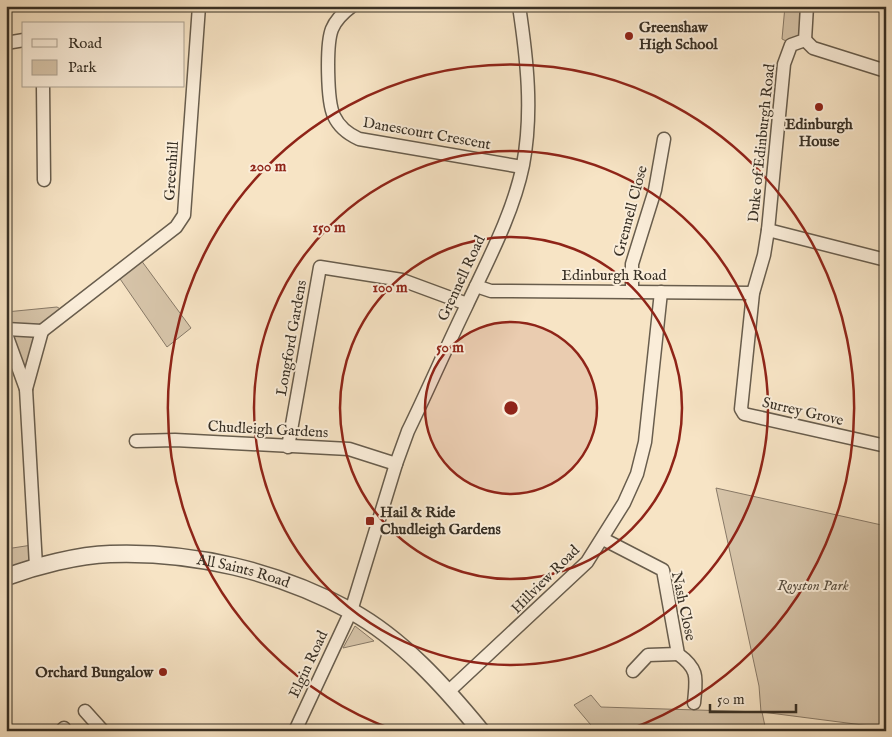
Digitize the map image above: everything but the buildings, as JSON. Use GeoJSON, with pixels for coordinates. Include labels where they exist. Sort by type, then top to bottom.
{"type":"FeatureCollection","features":[{"type":"Feature","properties":{"kind":"street","name":"Greenhill"},"geometry":{"type":"LineString","coordinates":[[42,331],[176,227],[184,215],[199,6]]}},
{"type":"Feature","properties":{"kind":"street","name":"Danescourt Crescent"},"geometry":{"type":"LineString","coordinates":[[352,6],[337,20],[332,29],[330,42],[328,97],[330,108],[340,126],[349,134],[359,139],[522,167]]}},
{"type":"Feature","properties":{"kind":"street","name":"Grennell Road"},"geometry":{"type":"LineString","coordinates":[[351,611],[408,431],[502,226],[522,167],[528,128],[528,97],[527,63],[518,6]]}},
{"type":"Feature","properties":{"kind":"street"},"geometry":{"type":"LineString","coordinates":[[807,6],[805,40],[813,48],[886,70]]}},
{"type":"Feature","properties":{"kind":"street"},"geometry":{"type":"LineString","coordinates":[[6,42],[22,40]]}},
{"type":"Feature","properties":{"kind":"street","name":"Duke of Edinburgh Road"},"geometry":{"type":"LineString","coordinates":[[752,293],[764,255],[768,230],[784,64],[791,45],[805,40]]}},
{"type":"Feature","properties":{"kind":"street"},"geometry":{"type":"LineString","coordinates":[[43,88],[44,180]]}},
{"type":"Feature","properties":{"kind":"street","name":"Grennell Close"},"geometry":{"type":"LineString","coordinates":[[632,292],[632,264],[655,190],[664,139]]}},
{"type":"Feature","properties":{"kind":"street"},"geometry":{"type":"LineString","coordinates":[[768,230],[886,260]]}},
{"type":"Feature","properties":{"kind":"street","name":"Longford Gardens"},"geometry":{"type":"LineString","coordinates":[[288,447],[320,267],[402,280],[467,304]]}},
{"type":"Feature","properties":{"kind":"street","name":"Edinburgh Road"},"geometry":{"type":"LineString","coordinates":[[476,286],[491,291],[752,293]]}},
{"type":"Feature","properties":{"kind":"street","name":"Hillview Road"},"geometry":{"type":"LineString","coordinates":[[449,691],[587,562],[624,504],[637,474],[645,442],[661,292]]}},
{"type":"Feature","properties":{"kind":"street","name":"Surrey Grove"},"geometry":{"type":"LineString","coordinates":[[752,293],[741,409],[744,414],[886,446]]}},
{"type":"Feature","properties":{"kind":"street"},"geometry":{"type":"LineString","coordinates":[[6,329],[42,331],[26,389]]}},
{"type":"Feature","properties":{"kind":"street"},"geometry":{"type":"LineString","coordinates":[[6,334],[26,389],[36,566]]}},
{"type":"Feature","properties":{"kind":"street","name":"Chudleigh Gardens"},"geometry":{"type":"LineString","coordinates":[[136,440],[175,440],[349,449],[396,464]]}},
{"type":"Feature","properties":{"kind":"street","name":"Nash Close"},"geometry":{"type":"LineString","coordinates":[[603,539],[663,570],[678,654]]}},
{"type":"Feature","properties":{"kind":"street","name":"All Saints Road"},"geometry":{"type":"LineString","coordinates":[[6,577],[36,566],[108,554],[198,560],[262,573],[351,611],[405,651],[449,691],[481,731]]}},
{"type":"Feature","properties":{"kind":"street","name":"Elgin Road"},"geometry":{"type":"LineString","coordinates":[[295,731],[351,611]]}},
{"type":"Feature","properties":{"kind":"street","name":"Nash Close"},"geometry":{"type":"LineString","coordinates":[[632,671],[648,655],[678,654],[690,663],[696,675],[694,703]]}},
{"type":"Feature","properties":{"kind":"street"},"geometry":{"type":"LineString","coordinates":[[85,711],[103,731]]}},
{"type":"Feature","properties":{"kind":"green space"},"geometry":{"type":"Polygon","coordinates":[[[785,6],[805,6],[802,39],[790,43],[782,39],[785,6]]]}},
{"type":"Feature","properties":{"kind":"green space"},"geometry":{"type":"Polygon","coordinates":[[[138,256],[191,328],[167,347],[116,273],[138,256]]]}},
{"type":"Feature","properties":{"kind":"green space"},"geometry":{"type":"Polygon","coordinates":[[[57,307],[64,311],[41,329],[25,381],[6,327],[6,312],[57,307]]]}},
{"type":"Feature","properties":{"kind":"green space","name":"Royston Park"},"geometry":{"type":"Polygon","coordinates":[[[716,488],[886,526],[886,728],[762,712],[766,731],[596,731],[574,705],[591,695],[601,707],[761,712],[759,686],[716,488]]]}},
{"type":"Feature","properties":{"kind":"green space"},"geometry":{"type":"Polygon","coordinates":[[[32,545],[33,565],[6,575],[6,549],[32,545]]]}},
{"type":"Feature","properties":{"kind":"green space"},"geometry":{"type":"Polygon","coordinates":[[[355,626],[374,641],[343,648],[355,626]]]}},
{"type":"Feature","properties":{"kind":"place","name":"Greenshaw High School"},"geometry":{"type":"Point","coordinates":[629,36]}},
{"type":"Feature","properties":{"kind":"place","name":"Edinburgh House"},"geometry":{"type":"Point","coordinates":[819,107]}},
{"type":"Feature","properties":{"kind":"place","name":"Hail & Ride Chudleigh Gardens"},"geometry":{"type":"Point","coordinates":[370,521]}},
{"type":"Feature","properties":{"kind":"place","name":"Orchard Bungalow"},"geometry":{"type":"Point","coordinates":[163,672]}}]}
